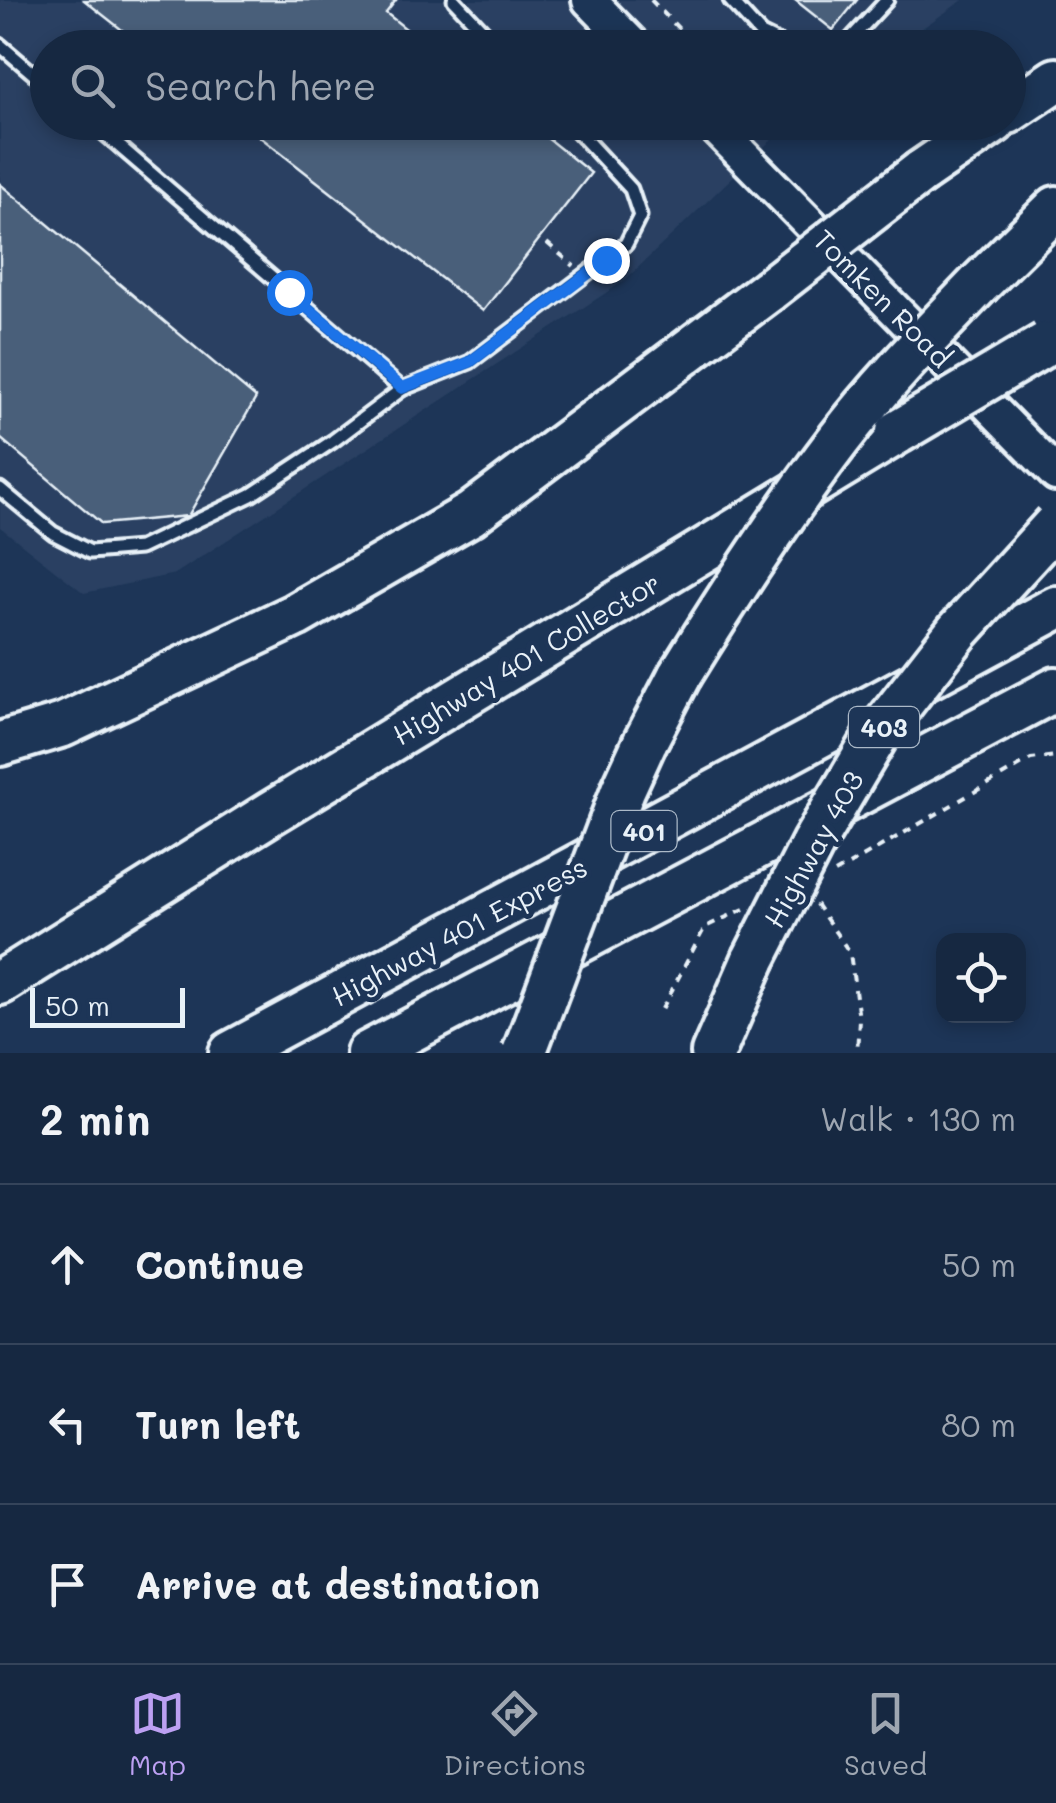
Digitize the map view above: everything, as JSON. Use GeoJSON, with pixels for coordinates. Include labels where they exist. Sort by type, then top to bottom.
{"type":"FeatureCollection","features":[{"type":"Feature","properties":{"kind":"highway"},"geometry":{"type":"LineString","coordinates":[[1026,100],[1056,80]]}},
{"type":"Feature","properties":{"kind":"highway"},"geometry":{"type":"LineString","coordinates":[[0,744],[64,724],[296,615],[472,514],[968,140]]}},
{"type":"Feature","properties":{"kind":"highway"},"geometry":{"type":"LineString","coordinates":[[524,1053],[623,790],[680,675],[784,513],[842,434],[907,359],[1056,208]]}},
{"type":"Feature","properties":{"kind":"highway","name":"Highway 401 Collector"},"geometry":{"type":"LineString","coordinates":[[0,983],[271,813],[1051,340]]}},
{"type":"Feature","properties":{"kind":"highway","name":"Highway 403"},"geometry":{"type":"LineString","coordinates":[[713,1053],[754,958],[813,842],[877,736],[958,631],[1056,524]]}},
{"type":"Feature","properties":{"kind":"highway","name":"Highway 401 Express"},"geometry":{"type":"LineString","coordinates":[[231,1053],[1056,608]]}},
{"type":"Feature","properties":{"kind":"highway","name":"401"},"geometry":{"type":"LineString","coordinates":[[368,1053],[1056,689]]}},
{"type":"Feature","properties":{"kind":"main road"},"geometry":{"type":"LineString","coordinates":[[589,0],[618,30]]}},
{"type":"Feature","properties":{"kind":"main road","name":"Tomken Road"},"geometry":{"type":"LineString","coordinates":[[728,140],[1056,474]]}},
{"type":"Feature","properties":{"kind":"lane"},"geometry":{"type":"LineString","coordinates":[[454,0],[482,30]]}},
{"type":"Feature","properties":{"kind":"lane"},"geometry":{"type":"LineString","coordinates":[[730,0],[757,30]]}},
{"type":"Feature","properties":{"kind":"lane"},"geometry":{"type":"LineString","coordinates":[[859,30],[886,0]]}},
{"type":"Feature","properties":{"kind":"lane"},"geometry":{"type":"LineString","coordinates":[[0,45],[30,71]]}},
{"type":"Feature","properties":{"kind":"lane"},"geometry":{"type":"LineString","coordinates":[[112,140],[402,388]]}},
{"type":"Feature","properties":{"kind":"lane"},"geometry":{"type":"LineString","coordinates":[[0,489],[53,533],[90,552],[140,548],[251,495],[333,441],[402,388],[470,362],[626,244],[640,216],[631,189],[586,140]]}},
{"type":"Feature","properties":{"kind":"path"},"geometry":{"type":"LineString","coordinates":[[651,0],[680,30]]}},
{"type":"Feature","properties":{"kind":"path"},"geometry":{"type":"LineString","coordinates":[[547,243],[584,275]]}},
{"type":"Feature","properties":{"kind":"path"},"geometry":{"type":"LineString","coordinates":[[824,880],[1030,759],[1056,756]]}},
{"type":"Feature","properties":{"kind":"path"},"geometry":{"type":"LineString","coordinates":[[806,890],[850,953],[859,1019],[857,1053]]}},
{"type":"Feature","properties":{"kind":"path"},"geometry":{"type":"LineString","coordinates":[[662,1009],[705,927],[753,905]]}},
{"type":"Feature","properties":{"kind":"shaded area"},"geometry":{"type":"Polygon","coordinates":[[[0,0],[963,0],[920,30],[30,30],[30,140],[771,140],[624,281],[175,574],[84,593],[0,527],[0,0]]]}},
{"type":"Feature","properties":{"kind":"building"},"geometry":{"type":"Polygon","coordinates":[[[84,0],[396,0],[386,13],[407,30],[122,30],[84,0]]]}},
{"type":"Feature","properties":{"kind":"building"},"geometry":{"type":"Polygon","coordinates":[[[795,0],[857,0],[833,30],[795,0]]]}},
{"type":"Feature","properties":{"kind":"building"},"geometry":{"type":"Polygon","coordinates":[[[264,140],[550,140],[591,173],[483,311],[264,140]]]}},
{"type":"Feature","properties":{"kind":"building"},"geometry":{"type":"Polygon","coordinates":[[[0,184],[256,398],[188,516],[102,524],[0,438],[0,184]]]}},
{"type":"Feature","properties":{"kind":"route"},"geometry":{"type":"LineString","coordinates":[[289,292],[402,388],[470,362],[606,260]]}}]}
